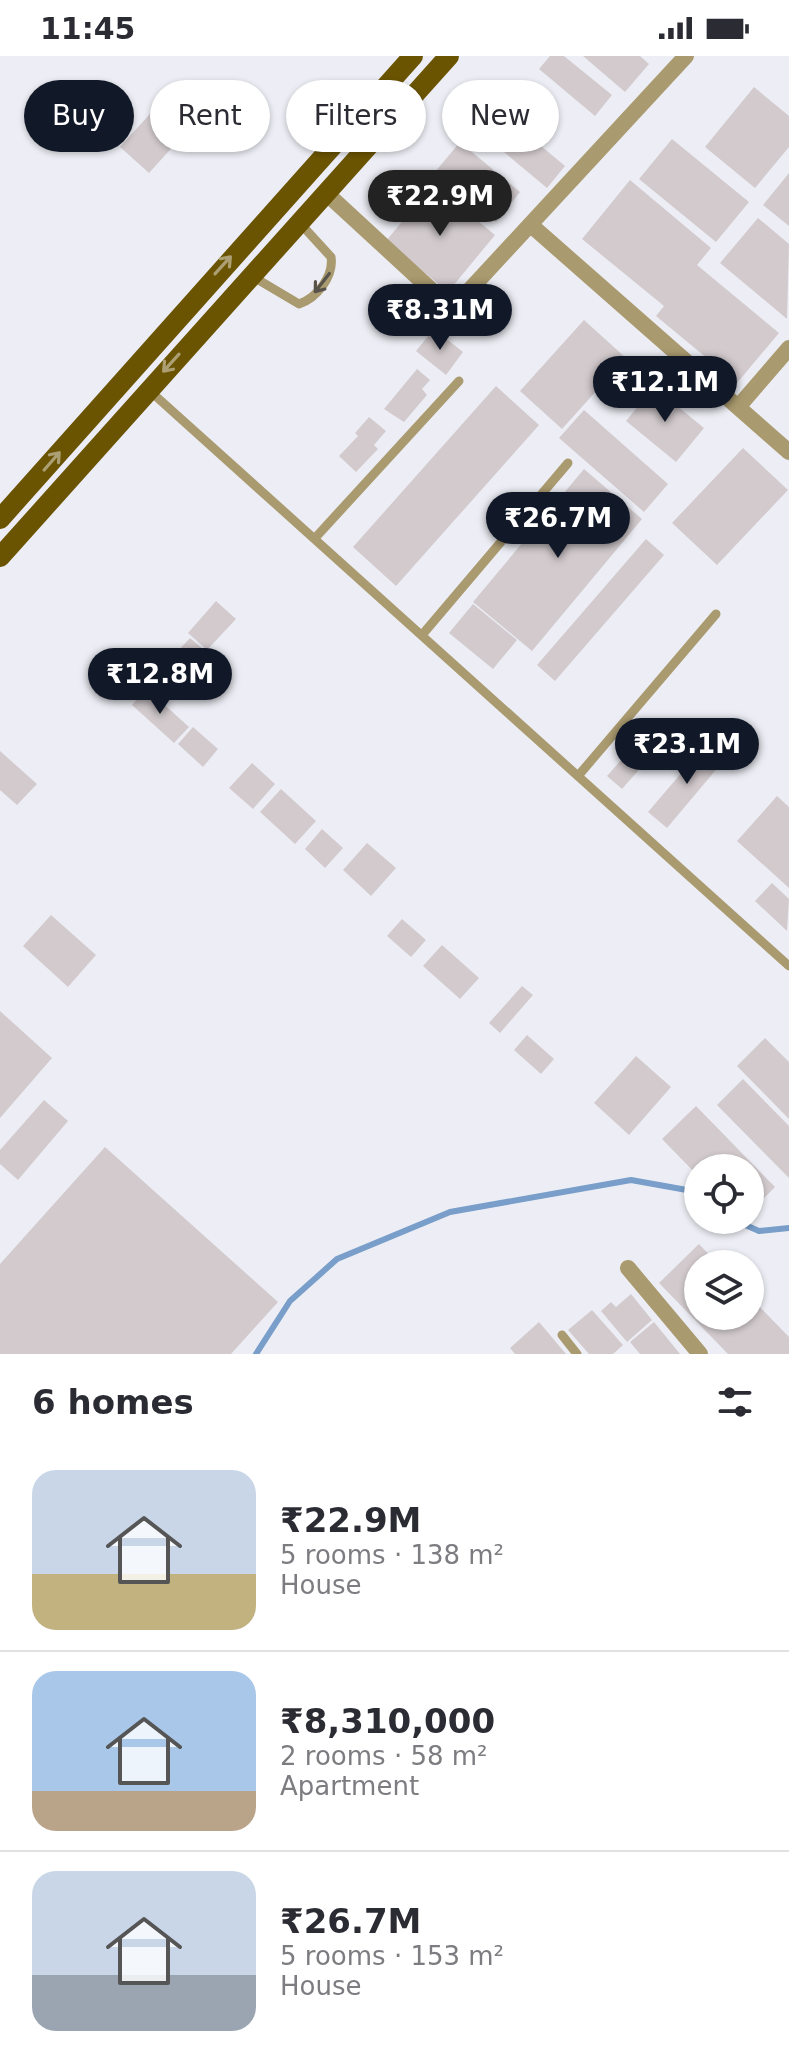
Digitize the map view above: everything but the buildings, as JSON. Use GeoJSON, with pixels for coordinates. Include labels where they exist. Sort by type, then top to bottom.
{"type":"FeatureCollection","features":[{"type":"Feature","properties":{"kind":"main road"},"geometry":{"type":"LineString","coordinates":[[0,519],[413,56]]}},
{"type":"Feature","properties":{"kind":"main road"},"geometry":{"type":"LineString","coordinates":[[0,557],[148,388],[449,56]]}},
{"type":"Feature","properties":{"kind":"street"},"geometry":{"type":"LineString","coordinates":[[325,192],[452,309],[686,56]]}},
{"type":"Feature","properties":{"kind":"street"},"geometry":{"type":"LineString","coordinates":[[532,226],[789,452]]}},
{"type":"Feature","properties":{"kind":"street"},"geometry":{"type":"LineString","coordinates":[[739,406],[789,348]]}},
{"type":"Feature","properties":{"kind":"street"},"geometry":{"type":"LineString","coordinates":[[628,1268],[700,1354]]}},
{"type":"Feature","properties":{"kind":"lane"},"geometry":{"type":"LineString","coordinates":[[250,275],[299,304],[307,301],[329,277],[331,257],[299,222]]}},
{"type":"Feature","properties":{"kind":"lane"},"geometry":{"type":"LineString","coordinates":[[316,537],[459,381]]}},
{"type":"Feature","properties":{"kind":"lane"},"geometry":{"type":"LineString","coordinates":[[148,388],[789,966]]}},
{"type":"Feature","properties":{"kind":"lane"},"geometry":{"type":"LineString","coordinates":[[422,635],[568,463]]}},
{"type":"Feature","properties":{"kind":"lane"},"geometry":{"type":"LineString","coordinates":[[578,776],[716,614]]}},
{"type":"Feature","properties":{"kind":"lane"},"geometry":{"type":"LineString","coordinates":[[562,1335],[577,1354]]}},
{"type":"Feature","properties":{"kind":"waterway"},"geometry":{"type":"LineString","coordinates":[[256,1354],[290,1301],[337,1259],[450,1212],[631,1180],[684,1189]]}},
{"type":"Feature","properties":{"kind":"waterway"},"geometry":{"type":"LineString","coordinates":[[764,1230],[789,1228]]}}]}
